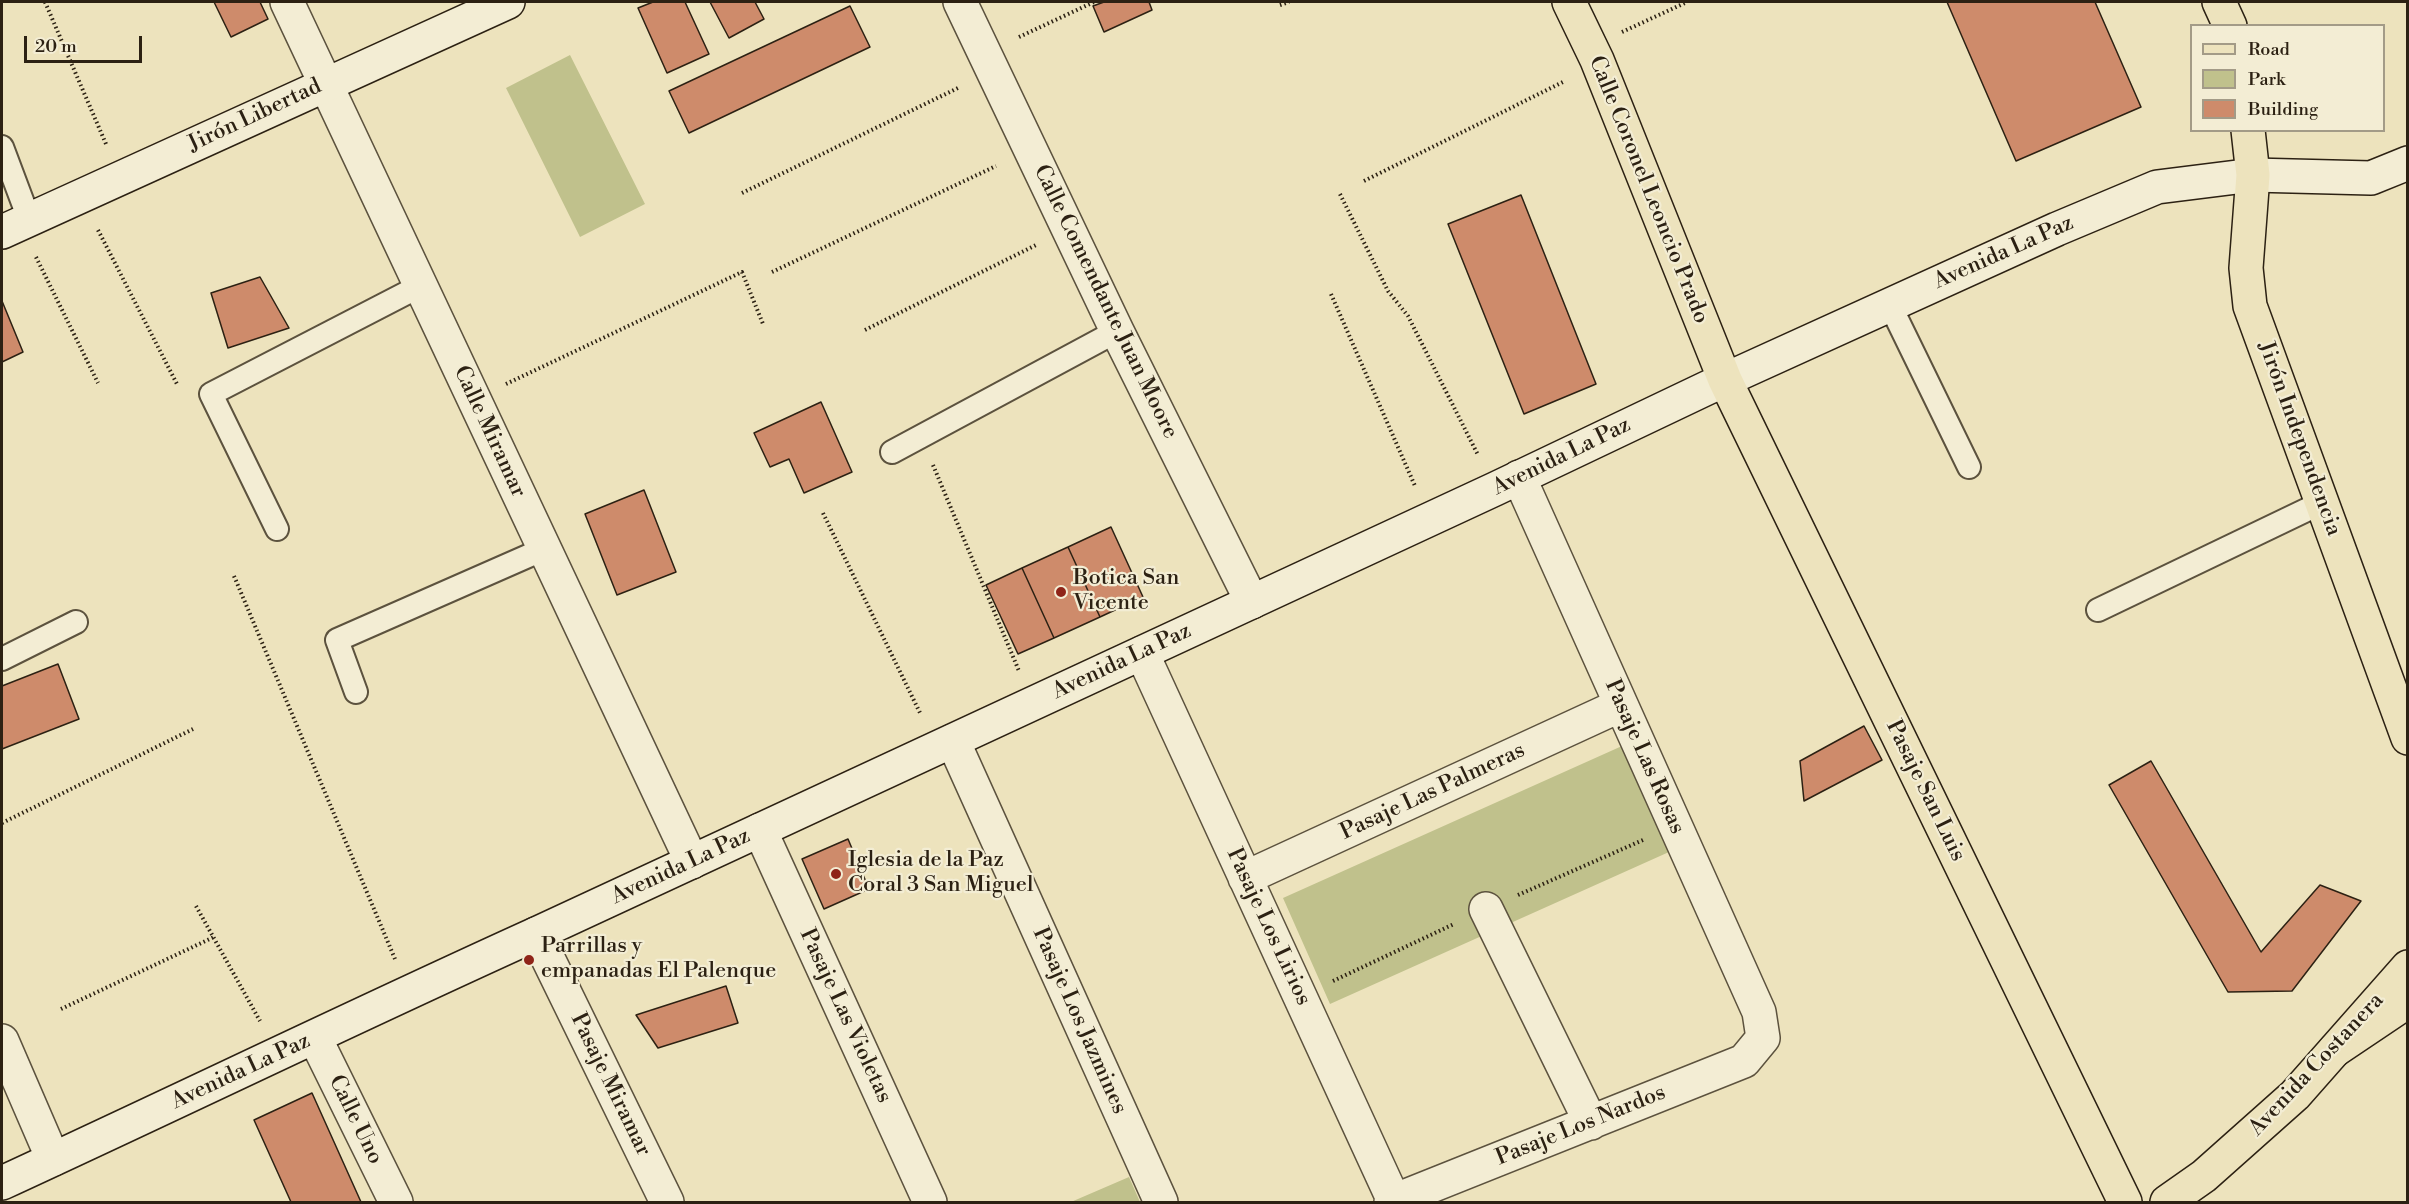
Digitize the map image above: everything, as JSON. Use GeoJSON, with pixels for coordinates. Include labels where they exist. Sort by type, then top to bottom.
{"type":"FeatureCollection","features":[{"type":"Feature","properties":{"kind":"main road","name":"Calle Coronel Leoncio Prado"},"geometry":{"type":"LineString","coordinates":[[1569,2],[1597,60],[1725,380]]}},
{"type":"Feature","properties":{"kind":"main road"},"geometry":{"type":"LineString","coordinates":[[2219,2],[2229,24]]}},
{"type":"Feature","properties":{"kind":"main road","name":"Jirón Independencia"},"geometry":{"type":"LineString","coordinates":[[2248,132],[2253,175],[2246,268],[2250,306],[2408,738]]}},
{"type":"Feature","properties":{"kind":"main road","name":"Pasaje San Luis"},"geometry":{"type":"LineString","coordinates":[[1725,380],[2124,1203]]}},
{"type":"Feature","properties":{"kind":"main road","name":"Avenida Costanera"},"geometry":{"type":"LineString","coordinates":[[2167,1203],[2246,1141],[2295,1095],[2408,968]]}},
{"type":"Feature","properties":{"kind":"main road"},"geometry":{"type":"LineString","coordinates":[[2335,1050],[2408,1001]]}},
{"type":"Feature","properties":{"kind":"street","name":"Calle Miramar"},"geometry":{"type":"LineString","coordinates":[[287,2],[692,862]]}},
{"type":"Feature","properties":{"kind":"street","name":"Jirón Libertad"},"geometry":{"type":"LineString","coordinates":[[16,225],[508,2]]}},
{"type":"Feature","properties":{"kind":"street","name":"Calle Comendante Juan Moore"},"geometry":{"type":"LineString","coordinates":[[960,2],[1117,331],[1252,602]]}},
{"type":"Feature","properties":{"kind":"street","name":"Avenida La Paz"},"geometry":{"type":"LineString","coordinates":[[2,1183],[315,1038],[409,991],[945,745],[1725,380],[2057,229],[2157,187],[2253,175],[2371,178],[2408,163]]}},
{"type":"Feature","properties":{"kind":"street","name":"Pasaje Las Rosas"},"geometry":{"type":"LineString","coordinates":[[1507,483],[1621,705],[1759,1012],[1763,1038]]}},
{"type":"Feature","properties":{"kind":"street","name":"Pasaje Los Lirios"},"geometry":{"type":"LineString","coordinates":[[1142,653],[1393,1202]]}},
{"type":"Feature","properties":{"kind":"street","name":"Pasaje Las Palmeras"},"geometry":{"type":"LineString","coordinates":[[1245,878],[1621,705]]}},
{"type":"Feature","properties":{"kind":"street","name":"Pasaje Los Jazmines"},"geometry":{"type":"LineString","coordinates":[[945,745],[1161,1203]]}},
{"type":"Feature","properties":{"kind":"street","name":"Pasaje Las Violetas"},"geometry":{"type":"LineString","coordinates":[[760,830],[930,1203]]}},
{"type":"Feature","properties":{"kind":"street"},"geometry":{"type":"LineString","coordinates":[[1486,909],[1591,1123]]}},
{"type":"Feature","properties":{"kind":"street","name":"Pasaje Miramar"},"geometry":{"type":"LineString","coordinates":[[536,934],[667,1203]]}},
{"type":"Feature","properties":{"kind":"street","name":"Calle Uno"},"geometry":{"type":"LineString","coordinates":[[315,1038],[396,1203]]}},
{"type":"Feature","properties":{"kind":"street","name":"Pasaje Los Nardos"},"geometry":{"type":"LineString","coordinates":[[1393,1202],[1744,1061],[1763,1038]]}},
{"type":"Feature","properties":{"kind":"street"},"geometry":{"type":"LineString","coordinates":[[2,1041],[53,1159]]}},
{"type":"Feature","properties":{"kind":"lane"},"geometry":{"type":"LineString","coordinates":[[2,147],[16,225]]}},
{"type":"Feature","properties":{"kind":"lane"},"geometry":{"type":"LineString","coordinates":[[277,529],[211,394],[420,286]]}},
{"type":"Feature","properties":{"kind":"lane"},"geometry":{"type":"LineString","coordinates":[[1890,304],[1969,467]]}},
{"type":"Feature","properties":{"kind":"lane"},"geometry":{"type":"LineString","coordinates":[[892,452],[1117,331]]}},
{"type":"Feature","properties":{"kind":"lane"},"geometry":{"type":"LineString","coordinates":[[2098,610],[2323,502]]}},
{"type":"Feature","properties":{"kind":"lane"},"geometry":{"type":"LineString","coordinates":[[356,692],[337,640],[544,549]]}},
{"type":"Feature","properties":{"kind":"lane"},"geometry":{"type":"LineString","coordinates":[[2,659],[76,622]]}},
{"type":"Feature","properties":{"kind":"path"},"geometry":{"type":"LineString","coordinates":[[45,2],[120,177]]}},
{"type":"Feature","properties":{"kind":"path"},"geometry":{"type":"LineString","coordinates":[[742,193],[1094,2]]}},
{"type":"Feature","properties":{"kind":"path"},"geometry":{"type":"LineString","coordinates":[[1280,5],[1289,2]]}},
{"type":"Feature","properties":{"kind":"path"},"geometry":{"type":"LineString","coordinates":[[1364,181],[1571,78],[1597,60],[1623,32],[1687,2]]}},
{"type":"Feature","properties":{"kind":"path"},"geometry":{"type":"LineString","coordinates":[[772,272],[1031,149]]}},
{"type":"Feature","properties":{"kind":"path"},"geometry":{"type":"LineString","coordinates":[[1340,194],[1388,291],[1408,316],[1507,483]]}},
{"type":"Feature","properties":{"kind":"path"},"geometry":{"type":"LineString","coordinates":[[81,195],[177,384]]}},
{"type":"Feature","properties":{"kind":"path"},"geometry":{"type":"LineString","coordinates":[[16,225],[98,382]]}},
{"type":"Feature","properties":{"kind":"path"},"geometry":{"type":"LineString","coordinates":[[865,330],[1070,229]]}},
{"type":"Feature","properties":{"kind":"path"},"geometry":{"type":"LineString","coordinates":[[474,399],[742,272],[763,324]]}},
{"type":"Feature","properties":{"kind":"path"},"geometry":{"type":"LineString","coordinates":[[1331,294],[1430,519]]}},
{"type":"Feature","properties":{"kind":"path"},"geometry":{"type":"LineString","coordinates":[[930,456],[1033,704]]}},
{"type":"Feature","properties":{"kind":"path"},"geometry":{"type":"LineString","coordinates":[[823,513],[945,745]]}},
{"type":"Feature","properties":{"kind":"path"},"geometry":{"type":"LineString","coordinates":[[234,576],[409,991]]}},
{"type":"Feature","properties":{"kind":"path"},"geometry":{"type":"LineString","coordinates":[[2,823],[193,729]]}},
{"type":"Feature","properties":{"kind":"path"},"geometry":{"type":"LineString","coordinates":[[196,906],[279,1054]]}},
{"type":"Feature","properties":{"kind":"path"},"geometry":{"type":"LineString","coordinates":[[61,1009],[214,937]]}},
{"type":"Feature","properties":{"kind":"green space"},"geometry":{"type":"Polygon","coordinates":[[[570,55],[645,204],[580,237],[506,88],[570,55]]]}},
{"type":"Feature","properties":{"kind":"green space"},"geometry":{"type":"Polygon","coordinates":[[[1622,746],[1669,852],[1330,1004],[1283,898],[1622,746]]]}},
{"type":"Feature","properties":{"kind":"green space"},"geometry":{"type":"Polygon","coordinates":[[[1129,1177],[1140,1202],[1071,1202],[1129,1177]]]}},
{"type":"Feature","properties":{"kind":"building"},"geometry":{"type":"Polygon","coordinates":[[[214,2],[260,2],[268,19],[231,37],[214,2]]]}},
{"type":"Feature","properties":{"kind":"building"},"geometry":{"type":"Polygon","coordinates":[[[653,2],[685,2],[709,54],[667,73],[638,8],[653,2]]]}},
{"type":"Feature","properties":{"kind":"building"},"geometry":{"type":"Polygon","coordinates":[[[710,2],[755,2],[764,19],[729,38],[710,2]]]}},
{"type":"Feature","properties":{"kind":"building"},"geometry":{"type":"Polygon","coordinates":[[[1104,2],[1149,2],[1152,10],[1104,32],[1093,6],[1104,2]]]}},
{"type":"Feature","properties":{"kind":"building"},"geometry":{"type":"Polygon","coordinates":[[[1947,2],[2095,2],[2141,107],[2016,161],[1947,2]]]}},
{"type":"Feature","properties":{"kind":"building"},"geometry":{"type":"Polygon","coordinates":[[[850,6],[870,47],[689,133],[669,91],[850,6]]]}},
{"type":"Feature","properties":{"kind":"building"},"geometry":{"type":"Polygon","coordinates":[[[1521,195],[1596,384],[1524,414],[1448,224],[1521,195]]]}},
{"type":"Feature","properties":{"kind":"building"},"geometry":{"type":"Polygon","coordinates":[[[260,277],[289,328],[228,348],[211,293],[260,277]]]}},
{"type":"Feature","properties":{"kind":"building"},"geometry":{"type":"Polygon","coordinates":[[[2,301],[23,352],[2,362],[2,301]]]}},
{"type":"Feature","properties":{"kind":"building"},"geometry":{"type":"Polygon","coordinates":[[[821,402],[852,472],[804,493],[789,459],[770,467],[754,433],[821,402]]]}},
{"type":"Feature","properties":{"kind":"building"},"geometry":{"type":"Polygon","coordinates":[[[644,490],[676,572],[617,595],[585,514],[644,490]]]}},
{"type":"Feature","properties":{"kind":"building"},"geometry":{"type":"Polygon","coordinates":[[[1111,527],[1143,597],[1100,617],[1068,547],[1111,527]]]}},
{"type":"Feature","properties":{"kind":"building","name":"Botica San Vicente"},"geometry":{"type":"Polygon","coordinates":[[[1068,547],[1100,617],[1054,638],[1022,568],[1068,547]]]}},
{"type":"Feature","properties":{"kind":"building"},"geometry":{"type":"Polygon","coordinates":[[[1022,568],[1054,638],[1018,654],[986,585],[1022,568]]]}},
{"type":"Feature","properties":{"kind":"building"},"geometry":{"type":"Polygon","coordinates":[[[58,664],[79,719],[2,749],[2,686],[58,664]]]}},
{"type":"Feature","properties":{"kind":"building"},"geometry":{"type":"Polygon","coordinates":[[[1864,726],[1882,760],[1804,801],[1800,761],[1864,726]]]}},
{"type":"Feature","properties":{"kind":"building"},"geometry":{"type":"Polygon","coordinates":[[[2151,761],[2261,952],[2320,885],[2361,901],[2292,991],[2228,992],[2109,785],[2151,761]]]}},
{"type":"Feature","properties":{"kind":"building","name":"Iglesia de la Paz Coral 3 San Miguel"},"geometry":{"type":"Polygon","coordinates":[[[848,839],[869,889],[824,909],[802,859],[848,839]]]}},
{"type":"Feature","properties":{"kind":"building"},"geometry":{"type":"Polygon","coordinates":[[[726,986],[738,1023],[658,1048],[636,1015],[726,986]]]}},
{"type":"Feature","properties":{"kind":"building"},"geometry":{"type":"Polygon","coordinates":[[[312,1093],[361,1202],[291,1202],[254,1120],[312,1093]]]}},
{"type":"Feature","properties":{"kind":"place","name":"Botica San Vicente"},"geometry":{"type":"Point","coordinates":[1061,592]}},
{"type":"Feature","properties":{"kind":"place","name":"Iglesia de la Paz Coral 3 San Miguel"},"geometry":{"type":"Point","coordinates":[836,874]}},
{"type":"Feature","properties":{"kind":"place","name":"Parrillas y empanadas El Palenque"},"geometry":{"type":"Point","coordinates":[529,960]}}]}
